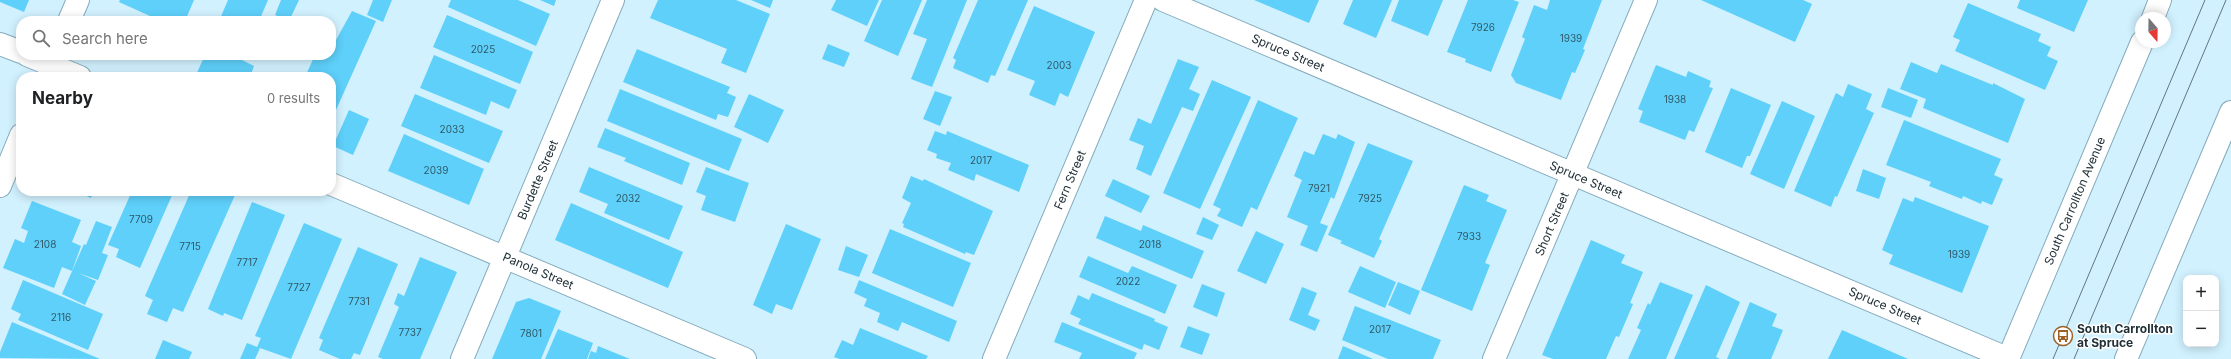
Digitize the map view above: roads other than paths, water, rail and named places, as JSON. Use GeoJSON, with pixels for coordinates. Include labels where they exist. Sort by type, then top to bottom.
{"type":"FeatureCollection","features":[{"type":"Feature","properties":{"kind":"street"},"geometry":{"type":"LineString","coordinates":[[71,16],[78,0]]}},
{"type":"Feature","properties":{"kind":"street","name":"Burdette Street"},"geometry":{"type":"LineString","coordinates":[[462,359],[613,0]]}},
{"type":"Feature","properties":{"kind":"street","name":"Fern Street"},"geometry":{"type":"LineString","coordinates":[[994,359],[1146,0]]}},
{"type":"Feature","properties":{"kind":"street","name":"Spruce Street"},"geometry":{"type":"LineString","coordinates":[[1163,0],[2009,359]]}},
{"type":"Feature","properties":{"kind":"street","name":"Short Street"},"geometry":{"type":"LineString","coordinates":[[1494,359],[1646,0]]}},
{"type":"Feature","properties":{"kind":"street"},"geometry":{"type":"LineString","coordinates":[[2155,12],[2160,0]]}},
{"type":"Feature","properties":{"kind":"street"},"geometry":{"type":"LineString","coordinates":[[0,44],[16,50]]}},
{"type":"Feature","properties":{"kind":"street","name":"South Carrollton Avenue"},"geometry":{"type":"LineString","coordinates":[[2009,359],[2139,48]]}},
{"type":"Feature","properties":{"kind":"street"},"geometry":{"type":"LineString","coordinates":[[37,60],[66,72]]}},
{"type":"Feature","properties":{"kind":"street"},"geometry":{"type":"LineString","coordinates":[[2126,359],[2231,112]]}},
{"type":"Feature","properties":{"kind":"street"},"geometry":{"type":"LineString","coordinates":[[0,186],[16,147]]}},
{"type":"Feature","properties":{"kind":"street","name":"Panola Street"},"geometry":{"type":"LineString","coordinates":[[336,186],[745,359]]}},
{"type":"Feature","properties":{"kind":"tram line"},"geometry":{"type":"LineString","coordinates":[[2053,359],[2205,0]]}},
{"type":"Feature","properties":{"kind":"tram line"},"geometry":{"type":"LineString","coordinates":[[2074,359],[2226,0]]}},
{"type":"Feature","properties":{"kind":"place","name":"South Carrollton at Spruce"},"geometry":{"type":"Point","coordinates":[2063,336]}}]}
